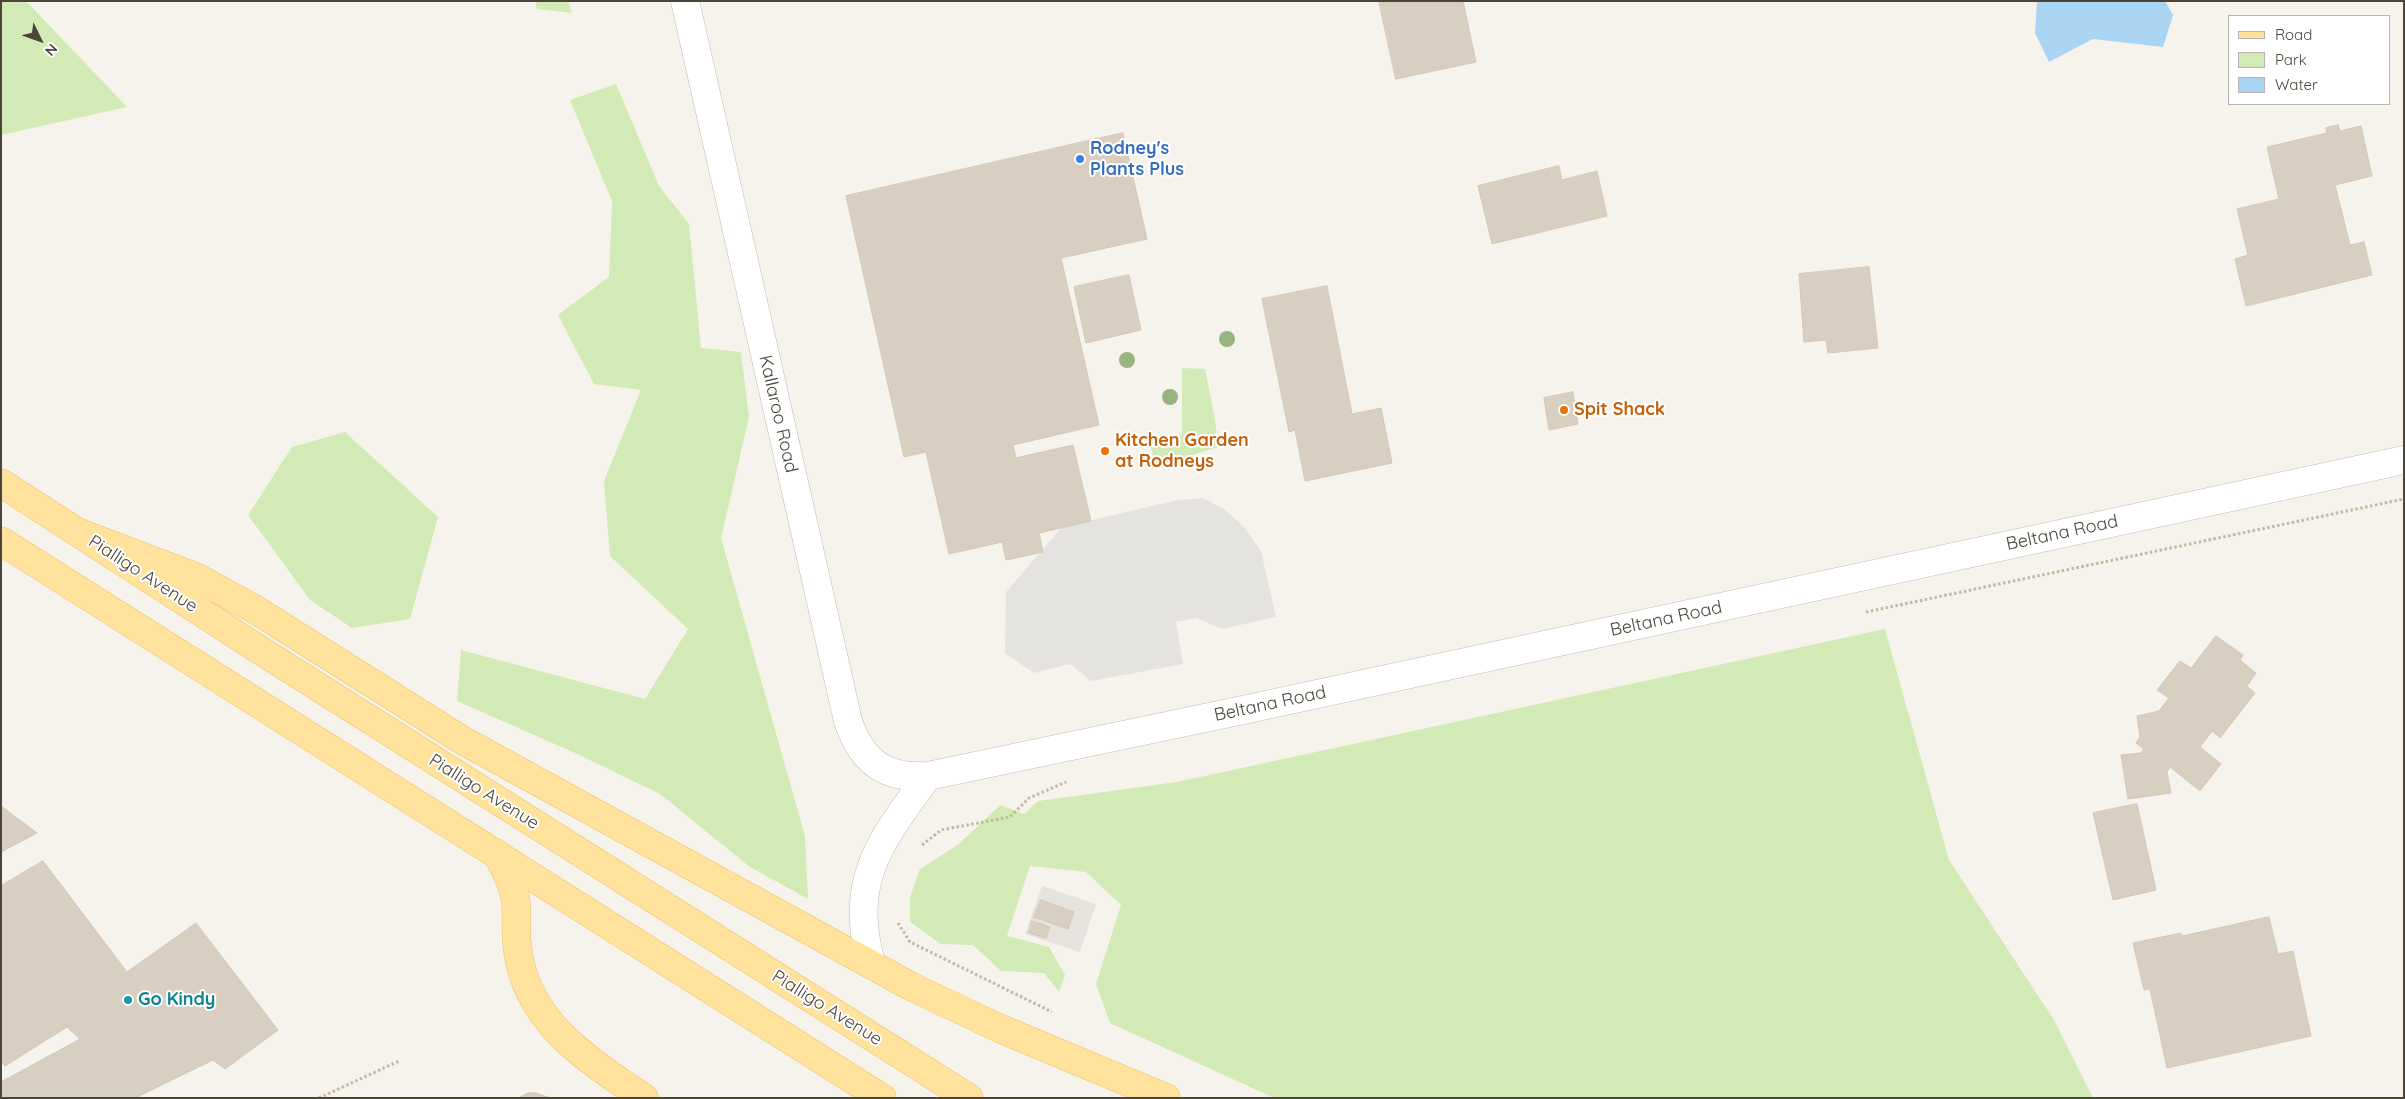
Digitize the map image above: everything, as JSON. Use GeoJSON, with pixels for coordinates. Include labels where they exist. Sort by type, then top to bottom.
{"type":"FeatureCollection","features":[{"type":"Feature","properties":{"kind":"main road","name":"Pialligo Avenue"},"geometry":{"type":"LineString","coordinates":[[1,483],[263,652],[969,1098]]}},
{"type":"Feature","properties":{"kind":"main road"},"geometry":{"type":"LineString","coordinates":[[80,533],[196,577],[256,610],[462,740],[912,987],[1001,1029],[1166,1098]]}},
{"type":"Feature","properties":{"kind":"main road"},"geometry":{"type":"LineString","coordinates":[[1,541],[882,1098]]}},
{"type":"Feature","properties":{"kind":"main road"},"geometry":{"type":"LineString","coordinates":[[496,853],[512,886],[516,901],[518,954],[530,990],[540,1011],[557,1033],[579,1052],[644,1098]]}},
{"type":"Feature","properties":{"kind":"street","name":"Kallaroo Road"},"geometry":{"type":"LineString","coordinates":[[685,1],[848,721],[859,746],[878,766],[900,776],[928,776]]}},
{"type":"Feature","properties":{"kind":"street","name":"Beltana Road"},"geometry":{"type":"LineString","coordinates":[[928,776],[2404,460]]}},
{"type":"Feature","properties":{"kind":"street"},"geometry":{"type":"LineString","coordinates":[[871,963],[862,928],[862,902],[867,878],[881,843],[928,776]]}},
{"type":"Feature","properties":{"kind":"path"},"geometry":{"type":"LineString","coordinates":[[1862,613],[2404,499]]}},
{"type":"Feature","properties":{"kind":"path"},"geometry":{"type":"LineString","coordinates":[[917,849],[940,830],[1010,817],[1029,798],[1068,781]]}},
{"type":"Feature","properties":{"kind":"path"},"geometry":{"type":"LineString","coordinates":[[894,917],[910,942],[1061,1017]]}},
{"type":"Feature","properties":{"kind":"path"},"geometry":{"type":"LineString","coordinates":[[319,1098],[399,1062]]}},
{"type":"Feature","properties":{"kind":"shaded area"},"geometry":{"type":"Polygon","coordinates":[[[1203,498],[1224,509],[1244,527],[1261,551],[1276,617],[1222,629],[1196,618],[1176,622],[1183,664],[1091,681],[1070,664],[1034,673],[1005,653],[1006,592],[1062,527],[1178,500],[1203,498]]]}},
{"type":"Feature","properties":{"kind":"shaded area"},"geometry":{"type":"Polygon","coordinates":[[[1042,886],[1096,904],[1080,952],[1025,934],[1042,886]]]}},
{"type":"Feature","properties":{"kind":"green space"},"geometry":{"type":"Polygon","coordinates":[[[1,1],[26,1],[127,107],[1,135],[1,1]]]}},
{"type":"Feature","properties":{"kind":"green space"},"geometry":{"type":"Polygon","coordinates":[[[535,1],[568,1],[572,13],[537,9],[535,1]]]}},
{"type":"Feature","properties":{"kind":"green space"},"geometry":{"type":"Polygon","coordinates":[[[616,84],[659,186],[689,224],[701,348],[741,352],[749,417],[721,538],[805,836],[808,899],[750,867],[660,794],[575,753],[457,701],[461,650],[645,699],[688,629],[610,556],[604,481],[641,390],[594,384],[558,315],[609,277],[612,201],[570,100],[616,84]]]}},
{"type":"Feature","properties":{"kind":"green space"},"geometry":{"type":"Polygon","coordinates":[[[1182,368],[1205,369],[1215,419],[1218,447],[1156,467],[1151,448],[1174,442],[1182,434],[1182,368]]]}},
{"type":"Feature","properties":{"kind":"green space"},"geometry":{"type":"Polygon","coordinates":[[[345,432],[438,517],[410,619],[352,628],[310,600],[248,515],[292,447],[345,432]]]}},
{"type":"Feature","properties":{"kind":"green space"},"geometry":{"type":"Polygon","coordinates":[[[1885,629],[1949,860],[2054,1020],[2093,1098],[1274,1098],[1110,1023],[1096,984],[1121,905],[1086,872],[1030,866],[1007,936],[1049,947],[1065,975],[1059,992],[1044,973],[1001,971],[973,945],[941,944],[910,922],[910,897],[920,869],[959,844],[1000,805],[1024,814],[1038,801],[1177,782],[1885,629]]]}},
{"type":"Feature","properties":{"kind":"water"},"geometry":{"type":"Polygon","coordinates":[[[2037,1],[2165,1],[2173,15],[2163,47],[2093,39],[2049,62],[2035,33],[2037,1]]]}},
{"type":"Feature","properties":{"kind":"building"},"geometry":{"type":"Polygon","coordinates":[[[1379,1],[1463,1],[1476,62],[1396,79],[1379,1]]]}},
{"type":"Feature","properties":{"kind":"building"},"geometry":{"type":"Polygon","coordinates":[[[2338,125],[2340,131],[2361,126],[2372,176],[2335,185],[2350,245],[2364,242],[2372,275],[2246,306],[2235,259],[2248,255],[2237,209],[2279,199],[2267,147],[2327,133],[2326,128],[2338,125]]]}},
{"type":"Feature","properties":{"kind":"building"},"geometry":{"type":"Polygon","coordinates":[[[1123,133],[1147,239],[1061,258],[1099,425],[1013,445],[1016,458],[1073,445],[1091,521],[1039,533],[1043,552],[1006,560],[1002,542],[949,554],[926,452],[904,457],[846,196],[1123,133]]]}},
{"type":"Feature","properties":{"kind":"building"},"geometry":{"type":"Polygon","coordinates":[[[1559,166],[1562,180],[1597,171],[1607,216],[1492,244],[1478,186],[1559,166]]]}},
{"type":"Feature","properties":{"kind":"building"},"geometry":{"type":"Polygon","coordinates":[[[1869,267],[1878,348],[1828,353],[1826,340],[1804,342],[1799,274],[1869,267]]]}},
{"type":"Feature","properties":{"kind":"building"},"geometry":{"type":"Polygon","coordinates":[[[1129,275],[1141,330],[1086,343],[1074,287],[1129,275]]]}},
{"type":"Feature","properties":{"kind":"building"},"geometry":{"type":"Polygon","coordinates":[[[1327,286],[1352,414],[1381,408],[1392,463],[1305,481],[1295,430],[1289,432],[1262,299],[1327,286]]]}},
{"type":"Feature","properties":{"kind":"building"},"geometry":{"type":"Polygon","coordinates":[[[1573,392],[1578,424],[1549,430],[1544,398],[1573,392]]]}},
{"type":"Feature","properties":{"kind":"building"},"geometry":{"type":"Polygon","coordinates":[[[2216,636],[2243,655],[2240,660],[2256,673],[2247,686],[2255,693],[2220,738],[2212,731],[2200,747],[2221,764],[2200,791],[2170,767],[2167,772],[2171,793],[2128,799],[2121,755],[2141,753],[2144,749],[2136,743],[2140,737],[2137,716],[2159,711],[2169,698],[2157,690],[2180,661],[2191,668],[2216,636]]]}},
{"type":"Feature","properties":{"kind":"building"},"geometry":{"type":"Polygon","coordinates":[[[2137,804],[2156,890],[2113,900],[2093,813],[2137,804]]]}},
{"type":"Feature","properties":{"kind":"building"},"geometry":{"type":"Polygon","coordinates":[[[1,806],[37,833],[1,852],[1,806]]]}},
{"type":"Feature","properties":{"kind":"building","name":"Go Kindy"},"geometry":{"type":"Polygon","coordinates":[[[43,861],[127,972],[196,923],[278,1030],[225,1069],[213,1060],[135,1098],[1,1098],[1,1082],[80,1039],[67,1027],[5,1066],[1,1061],[1,886],[43,861]]]}},
{"type":"Feature","properties":{"kind":"building"},"geometry":{"type":"Polygon","coordinates":[[[1041,900],[1074,912],[1068,929],[1034,917],[1041,900]]]}},
{"type":"Feature","properties":{"kind":"building"},"geometry":{"type":"Polygon","coordinates":[[[2269,917],[2278,954],[2293,951],[2311,1036],[2167,1068],[2150,989],[2144,990],[2133,943],[2181,933],[2181,936],[2269,917]]]}},
{"type":"Feature","properties":{"kind":"building"},"geometry":{"type":"Polygon","coordinates":[[[1032,921],[1050,927],[1046,938],[1029,933],[1032,921]]]}},
{"type":"Feature","properties":{"kind":"building"},"geometry":{"type":"Polygon","coordinates":[[[528,1093],[536,1093],[550,1098],[519,1098],[528,1093]]]}},
{"type":"Feature","properties":{"kind":"place","name":"Rodney's Plants Plus"},"geometry":{"type":"Point","coordinates":[1080,159]}},
{"type":"Feature","properties":{"kind":"place","name":"Spit Shack"},"geometry":{"type":"Point","coordinates":[1564,410]}},
{"type":"Feature","properties":{"kind":"place","name":"Kitchen Garden at Rodneys"},"geometry":{"type":"Point","coordinates":[1105,451]}},
{"type":"Feature","properties":{"kind":"place","name":"Go Kindy"},"geometry":{"type":"Point","coordinates":[128,1000]}}]}
